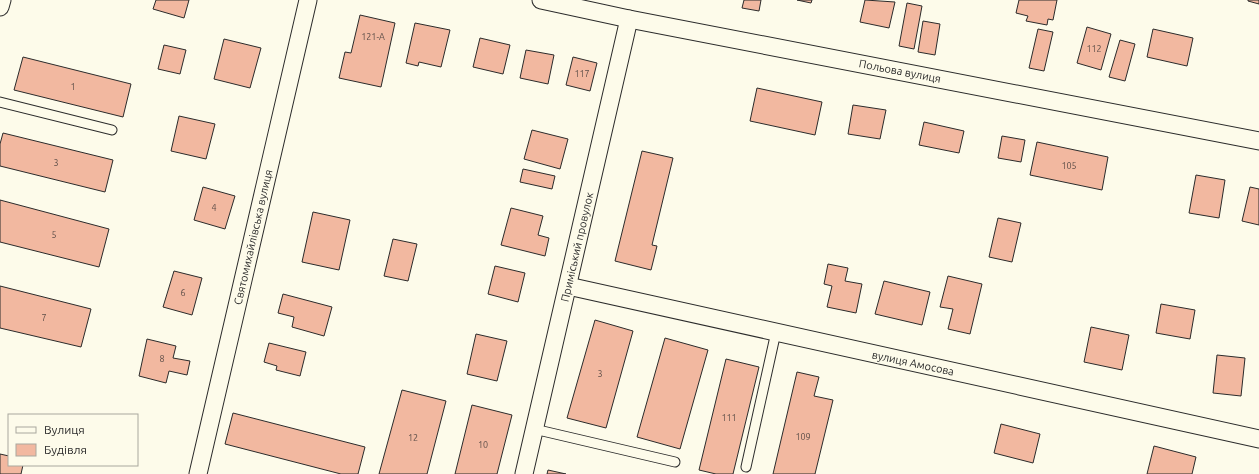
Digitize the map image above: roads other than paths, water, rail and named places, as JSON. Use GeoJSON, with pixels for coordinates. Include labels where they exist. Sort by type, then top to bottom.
{"type":"FeatureCollection","features":[{"type":"Feature","properties":{"kind":"street"},"geometry":{"type":"LineString","coordinates":[[0,7],[2,0]]}},
{"type":"Feature","properties":{"kind":"street","name":"Святомихайлівська вулиця"},"geometry":{"type":"LineString","coordinates":[[198,474],[308,0]]}},
{"type":"Feature","properties":{"kind":"street","name":"Польова вулиця"},"geometry":{"type":"LineString","coordinates":[[541,0],[629,19],[1259,141]]}},
{"type":"Feature","properties":{"kind":"street","name":"Приміський провулок"},"geometry":{"type":"LineString","coordinates":[[524,474],[629,19]]}},
{"type":"Feature","properties":{"kind":"street","name":"вулиця Амосова"},"geometry":{"type":"LineString","coordinates":[[568,286],[1259,439]]}},
{"type":"Feature","properties":{"kind":"lane"},"geometry":{"type":"LineString","coordinates":[[0,102],[112,130]]}},
{"type":"Feature","properties":{"kind":"lane"},"geometry":{"type":"LineString","coordinates":[[746,467],[776,332]]}},
{"type":"Feature","properties":{"kind":"lane"},"geometry":{"type":"LineString","coordinates":[[534,429],[675,462]]}}]}
